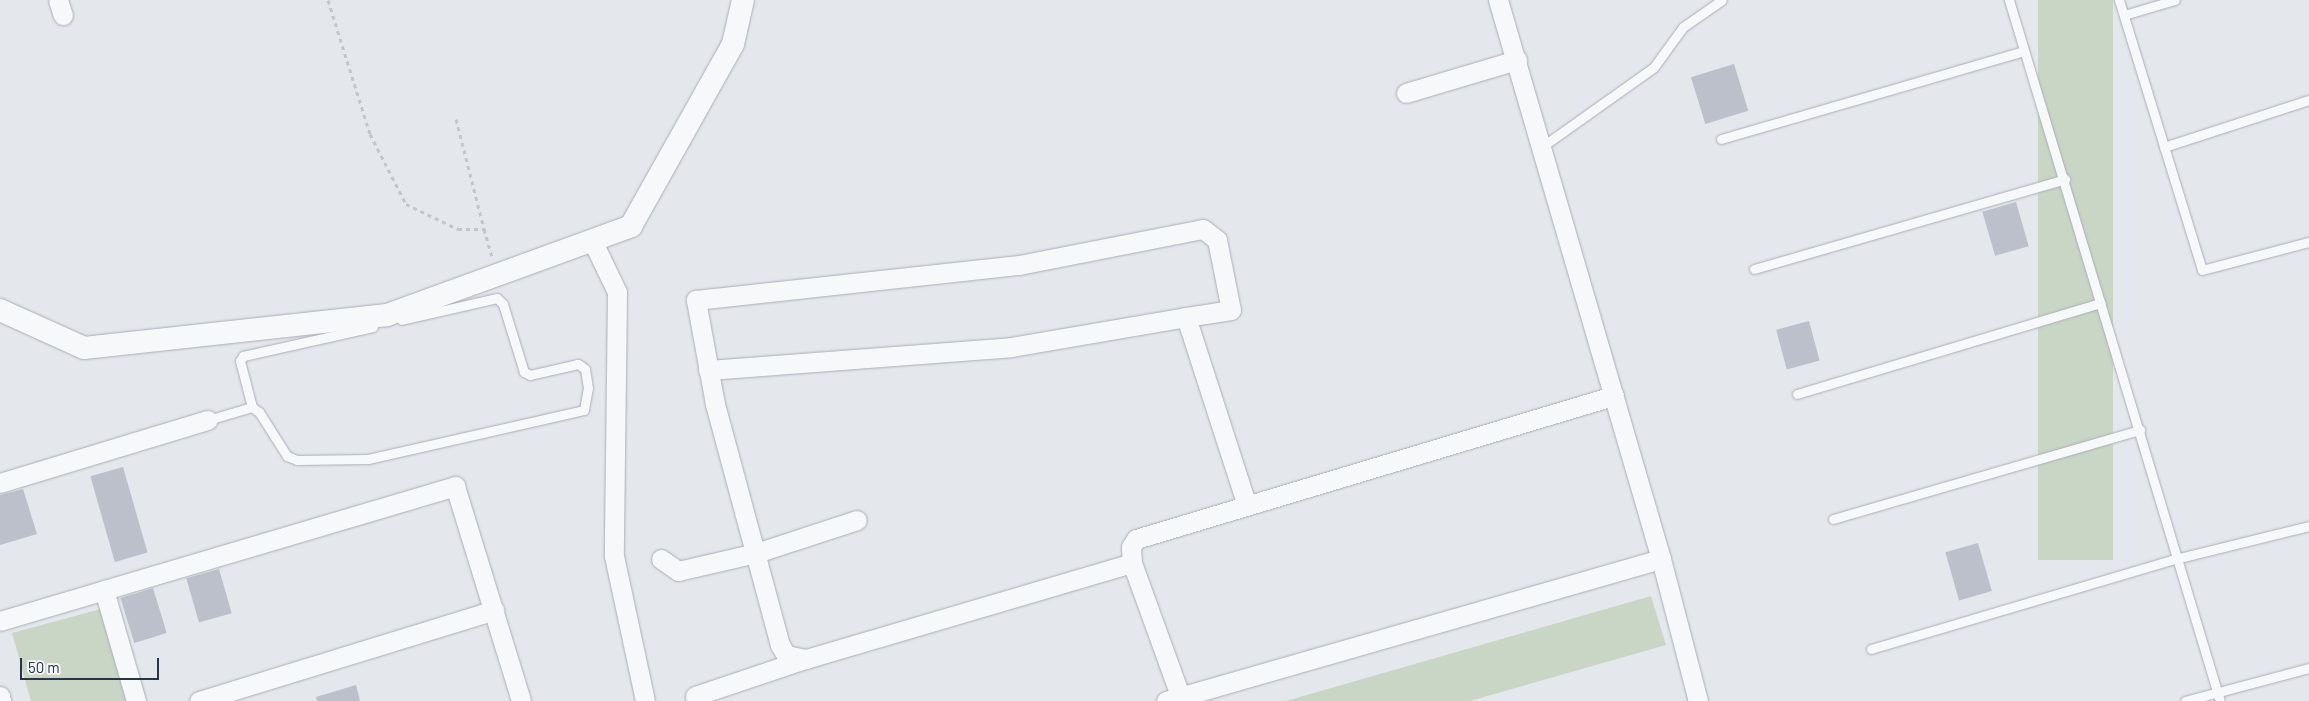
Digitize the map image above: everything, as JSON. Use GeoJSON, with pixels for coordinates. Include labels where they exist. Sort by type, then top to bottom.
{"type":"FeatureCollection","features":[{"type":"Feature","properties":{"kind":"street"},"geometry":{"type":"LineString","coordinates":[[0,310],[84,348],[387,315],[631,226],[733,44],[743,0]]}},
{"type":"Feature","properties":{"kind":"street"},"geometry":{"type":"LineString","coordinates":[[1498,0],[1543,146],[1661,559],[1698,701]]}},
{"type":"Feature","properties":{"kind":"street"},"geometry":{"type":"LineString","coordinates":[[1406,93],[1517,60]]}},
{"type":"Feature","properties":{"kind":"street"},"geometry":{"type":"LineString","coordinates":[[708,370],[1011,347],[1186,316],[1231,310],[1217,240],[1203,229],[1019,265],[696,300],[708,370],[780,645],[786,655],[806,659]]}},
{"type":"Feature","properties":{"kind":"street"},"geometry":{"type":"LineString","coordinates":[[592,240],[617,292],[614,556],[645,701]]}},
{"type":"Feature","properties":{"kind":"street"},"geometry":{"type":"LineString","coordinates":[[1186,316],[1246,503]]}},
{"type":"Feature","properties":{"kind":"street"},"geometry":{"type":"LineString","coordinates":[[1614,396],[1246,503],[1136,539],[1132,547],[1132,563],[1176,699],[1661,559]]}},
{"type":"Feature","properties":{"kind":"street"},"geometry":{"type":"LineString","coordinates":[[0,482],[208,420]]}},
{"type":"Feature","properties":{"kind":"street"},"geometry":{"type":"LineString","coordinates":[[0,621],[455,486],[521,701]]}},
{"type":"Feature","properties":{"kind":"street"},"geometry":{"type":"LineString","coordinates":[[660,560],[678,571],[756,553],[857,520]]}},
{"type":"Feature","properties":{"kind":"street"},"geometry":{"type":"LineString","coordinates":[[694,696],[806,659],[1132,563]]}},
{"type":"Feature","properties":{"kind":"street"},"geometry":{"type":"LineString","coordinates":[[104,590],[136,701]]}},
{"type":"Feature","properties":{"kind":"street"},"geometry":{"type":"LineString","coordinates":[[199,701],[494,610]]}},
{"type":"Feature","properties":{"kind":"street"},"geometry":{"type":"LineString","coordinates":[[0,696],[1,701]]}},
{"type":"Feature","properties":{"kind":"lane"},"geometry":{"type":"LineString","coordinates":[[1543,146],[1654,67],[1683,26],[1722,0]]}},
{"type":"Feature","properties":{"kind":"lane"},"geometry":{"type":"LineString","coordinates":[[2009,0],[2179,558],[2218,697]]}},
{"type":"Feature","properties":{"kind":"lane"},"geometry":{"type":"LineString","coordinates":[[2119,0],[2202,270],[2309,242]]}},
{"type":"Feature","properties":{"kind":"lane"},"geometry":{"type":"LineString","coordinates":[[2124,15],[2175,0]]}},
{"type":"Feature","properties":{"kind":"lane"},"geometry":{"type":"LineString","coordinates":[[1721,139],[2023,51]]}},
{"type":"Feature","properties":{"kind":"lane"},"geometry":{"type":"LineString","coordinates":[[2164,147],[2309,100]]}},
{"type":"Feature","properties":{"kind":"lane"},"geometry":{"type":"LineString","coordinates":[[1754,268],[2065,179]]}},
{"type":"Feature","properties":{"kind":"lane"},"geometry":{"type":"LineString","coordinates":[[497,298],[503,304],[524,372],[530,375],[578,364],[585,369],[588,388],[587,402],[584,410],[578,414],[368,459],[297,460],[287,456],[259,412],[252,407],[240,361],[243,356],[497,298]]}},
{"type":"Feature","properties":{"kind":"lane"},"geometry":{"type":"LineString","coordinates":[[1798,394],[2101,303]]}},
{"type":"Feature","properties":{"kind":"lane"},"geometry":{"type":"LineString","coordinates":[[208,420],[252,407]]}},
{"type":"Feature","properties":{"kind":"lane"},"geometry":{"type":"LineString","coordinates":[[1834,519],[2140,430]]}},
{"type":"Feature","properties":{"kind":"lane"},"geometry":{"type":"LineString","coordinates":[[1871,649],[2179,558],[2309,526]]}},
{"type":"Feature","properties":{"kind":"lane"},"geometry":{"type":"LineString","coordinates":[[2185,701],[2218,697],[2309,668]]}},
{"type":"Feature","properties":{"kind":"path"},"geometry":{"type":"LineString","coordinates":[[328,0],[370,134],[406,204],[458,229],[484,229]]}},
{"type":"Feature","properties":{"kind":"path"},"geometry":{"type":"LineString","coordinates":[[456,119],[484,229],[498,274]]}},
{"type":"Feature","properties":{"kind":"green space"},"geometry":{"type":"Polygon","coordinates":[[[2038,0],[2113,0],[2113,560],[2038,560],[2038,0]]]}},
{"type":"Feature","properties":{"kind":"green space"},"geometry":{"type":"Polygon","coordinates":[[[1651,596],[1666,645],[1470,701],[1286,701],[1651,596]]]}},
{"type":"Feature","properties":{"kind":"green space"},"geometry":{"type":"Polygon","coordinates":[[[101,609],[126,701],[31,701],[12,633],[101,609]]]}},
{"type":"Feature","properties":{"kind":"building"},"geometry":{"type":"Polygon","coordinates":[[[1734,64],[1748,111],[1705,124],[1691,77],[1734,64]]]}},
{"type":"Feature","properties":{"kind":"building"},"geometry":{"type":"Polygon","coordinates":[[[2016,202],[2029,246],[1995,256],[1982,212],[2016,202]]]}},
{"type":"Feature","properties":{"kind":"building"},"geometry":{"type":"Polygon","coordinates":[[[1809,321],[1820,361],[1787,369],[1776,330],[1809,321]]]}},
{"type":"Feature","properties":{"kind":"building"},"geometry":{"type":"Polygon","coordinates":[[[123,467],[148,553],[115,562],[90,476],[123,467]]]}},
{"type":"Feature","properties":{"kind":"building"},"geometry":{"type":"Polygon","coordinates":[[[23,489],[37,534],[0,545],[0,495],[23,489]]]}},
{"type":"Feature","properties":{"kind":"building"},"geometry":{"type":"Polygon","coordinates":[[[1978,543],[1992,591],[1959,600],[1945,552],[1978,543]]]}},
{"type":"Feature","properties":{"kind":"building"},"geometry":{"type":"Polygon","coordinates":[[[219,569],[232,613],[199,623],[186,578],[219,569]]]}},
{"type":"Feature","properties":{"kind":"building"},"geometry":{"type":"Polygon","coordinates":[[[153,588],[167,633],[134,643],[120,598],[153,588]]]}},
{"type":"Feature","properties":{"kind":"building"},"geometry":{"type":"Polygon","coordinates":[[[356,685],[360,701],[317,701],[316,697],[356,685]]]}}]}
